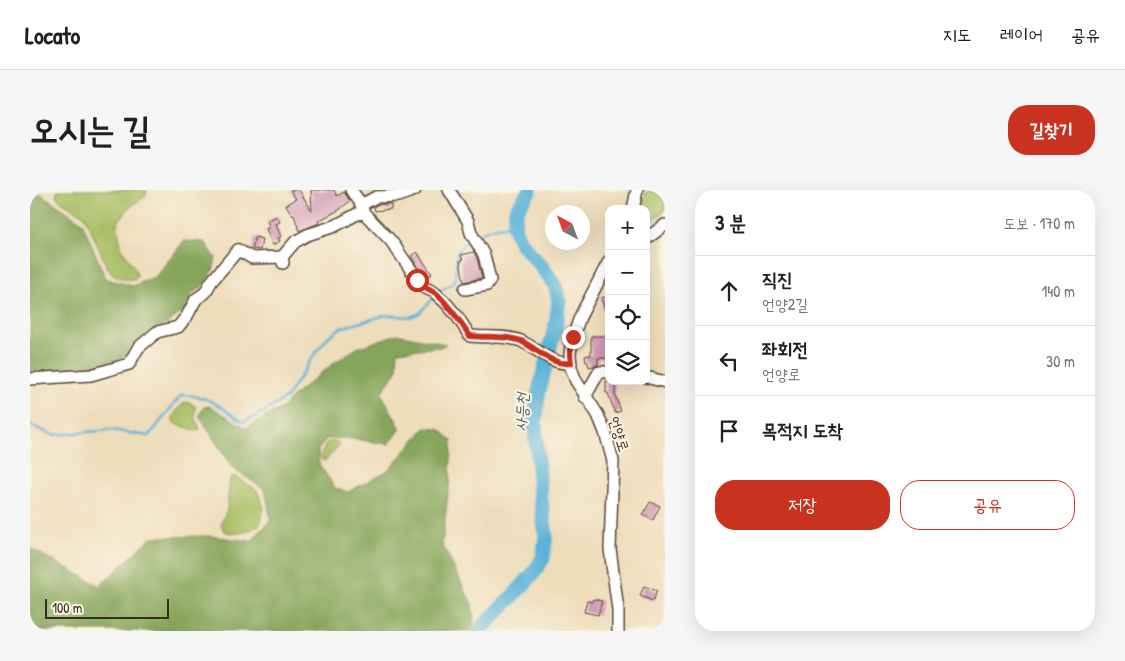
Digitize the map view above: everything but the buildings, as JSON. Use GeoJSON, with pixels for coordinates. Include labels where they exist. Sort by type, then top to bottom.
{"type":"FeatureCollection","features":[{"type":"Feature","properties":{"kind":"street"},"geometry":{"type":"LineString","coordinates":[[351,190],[362,209],[391,241],[423,287],[436,294],[457,316],[470,336],[519,340],[555,362],[571,363]]}},
{"type":"Feature","properties":{"kind":"street"},"geometry":{"type":"LineString","coordinates":[[30,378],[44,379],[90,375],[129,364],[138,348],[157,332],[178,327],[187,316],[196,298],[205,293],[211,282],[238,250],[252,258],[282,260],[295,242],[307,235],[335,226],[357,214],[376,197],[398,196],[415,190]]}},
{"type":"Feature","properties":{"kind":"street"},"geometry":{"type":"LineString","coordinates":[[449,190],[468,221],[473,236],[484,255],[490,280],[487,285],[465,289]]}},
{"type":"Feature","properties":{"kind":"street"},"geometry":{"type":"LineString","coordinates":[[634,205],[637,190]]}},
{"type":"Feature","properties":{"kind":"street"},"geometry":{"type":"LineString","coordinates":[[650,236],[665,225]]}},
{"type":"Feature","properties":{"kind":"street","name":"언양로"},"geometry":{"type":"LineString","coordinates":[[605,269],[580,317],[570,353],[576,381],[598,415],[613,461],[610,549],[618,610],[618,631]]}},
{"type":"Feature","properties":{"kind":"street"},"geometry":{"type":"LineString","coordinates":[[585,397],[599,372],[605,372]]}},
{"type":"Feature","properties":{"kind":"street"},"geometry":{"type":"LineString","coordinates":[[650,378],[665,382]]}},
{"type":"Feature","properties":{"kind":"green space"},"geometry":{"type":"Polygon","coordinates":[[[30,190],[35,190],[82,222],[106,279],[133,286],[156,276],[184,241],[205,242],[216,258],[213,271],[202,287],[192,294],[186,309],[165,325],[149,332],[131,346],[122,358],[89,369],[30,372],[30,190]]]}},
{"type":"Feature","properties":{"kind":"green space"},"geometry":{"type":"Polygon","coordinates":[[[63,190],[147,190],[146,196],[130,207],[117,223],[121,248],[135,269],[137,275],[135,279],[120,278],[108,269],[84,215],[56,196],[57,192],[63,190]]]}},
{"type":"Feature","properties":{"kind":"green space"},"geometry":{"type":"Polygon","coordinates":[[[649,190],[665,191],[665,210],[650,223],[650,205],[641,205],[646,192],[649,190]]]}},
{"type":"Feature","properties":{"kind":"green space"},"geometry":{"type":"Polygon","coordinates":[[[397,334],[446,344],[440,347],[398,351],[397,371],[381,393],[401,429],[389,444],[350,439],[326,439],[318,450],[319,464],[335,488],[348,492],[387,471],[425,428],[439,429],[452,440],[450,478],[442,544],[472,604],[474,623],[471,631],[30,631],[30,548],[100,586],[152,537],[210,536],[251,541],[271,520],[265,489],[233,469],[199,416],[204,407],[210,406],[246,428],[282,408],[293,396],[335,362],[357,348],[397,334]]]}},
{"type":"Feature","properties":{"kind":"green space"},"geometry":{"type":"Polygon","coordinates":[[[185,402],[191,403],[196,407],[195,417],[200,429],[197,431],[172,421],[175,413],[185,402]]]}},
{"type":"Feature","properties":{"kind":"green space"},"geometry":{"type":"Polygon","coordinates":[[[338,442],[339,445],[323,461],[320,457],[326,443],[338,442]]]}},
{"type":"Feature","properties":{"kind":"green space"},"geometry":{"type":"Polygon","coordinates":[[[234,476],[257,490],[264,508],[260,524],[247,531],[238,533],[224,531],[221,524],[227,509],[230,478],[234,476]]]}},
{"type":"Feature","properties":{"kind":"waterway","name":"사등천"},"geometry":{"type":"LineString","coordinates":[[479,631],[533,574],[543,558],[546,535],[540,493],[535,425],[538,395],[556,323],[559,301],[555,285],[520,242],[514,227],[516,210],[530,190]]}},
{"type":"Feature","properties":{"kind":"waterway"},"geometry":{"type":"LineString","coordinates":[[476,234],[514,224]]}},
{"type":"Feature","properties":{"kind":"waterway"},"geometry":{"type":"LineString","coordinates":[[440,291],[455,282],[457,252],[469,238]]}},
{"type":"Feature","properties":{"kind":"waterway"},"geometry":{"type":"LineString","coordinates":[[30,425],[53,435],[111,430],[149,436],[181,395],[200,397],[214,402],[243,422],[286,398],[316,352],[328,337],[340,328],[387,315],[410,317],[420,313],[434,297]]}},
{"type":"Feature","properties":{"kind":"route"},"geometry":{"type":"LineString","coordinates":[[417,280],[423,287],[434,292],[445,302],[470,336],[519,340],[555,362],[563,364],[571,363],[570,353],[573,337]]}}]}
